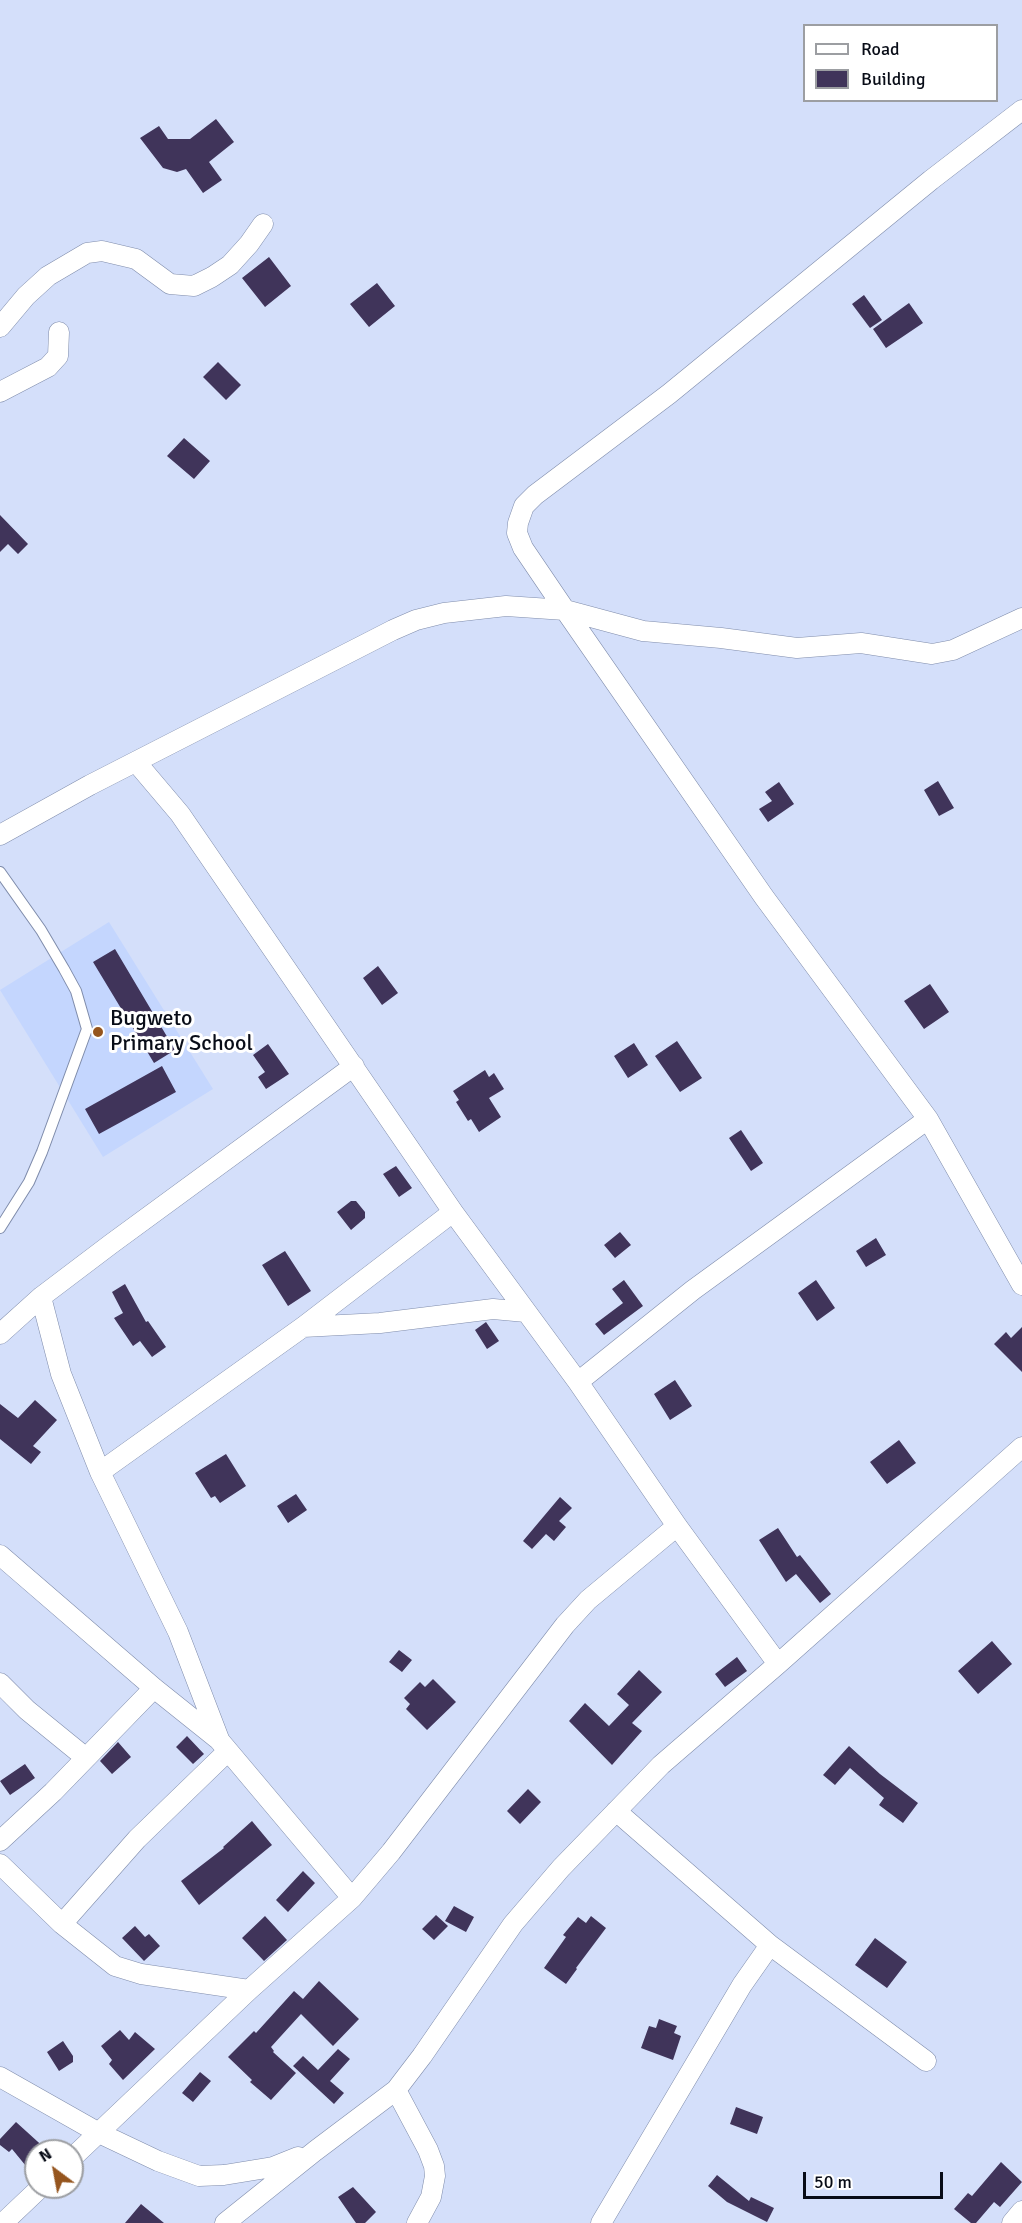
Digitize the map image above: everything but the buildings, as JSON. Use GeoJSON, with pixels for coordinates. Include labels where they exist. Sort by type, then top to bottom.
{"type":"FeatureCollection","features":[{"type":"Feature","properties":{"kind":"street"},"geometry":{"type":"LineString","coordinates":[[1022,110],[922,187],[669,394],[524,506],[517,533],[524,548],[565,610],[764,897],[928,1119],[1022,1285]]}},
{"type":"Feature","properties":{"kind":"street"},"geometry":{"type":"LineString","coordinates":[[0,327],[26,296],[48,276],[87,253],[102,251],[136,258],[170,284],[194,286],[230,265],[263,224]]}},
{"type":"Feature","properties":{"kind":"street"},"geometry":{"type":"LineString","coordinates":[[0,392],[48,367],[58,356],[59,332]]}},
{"type":"Feature","properties":{"kind":"street"},"geometry":{"type":"LineString","coordinates":[[0,835],[136,762],[393,630],[416,620],[444,613],[495,607],[565,610],[643,631],[797,648],[861,643],[932,654],[953,650],[1022,618]]}},
{"type":"Feature","properties":{"kind":"street"},"geometry":{"type":"LineString","coordinates":[[136,762],[180,814],[453,1212],[578,1382],[677,1526],[778,1664]]}},
{"type":"Feature","properties":{"kind":"street"},"geometry":{"type":"LineString","coordinates":[[0,1334],[41,1297],[354,1066]]}},
{"type":"Feature","properties":{"kind":"street"},"geometry":{"type":"LineString","coordinates":[[578,1382],[693,1290],[928,1119]]}},
{"type":"Feature","properties":{"kind":"street"},"geometry":{"type":"LineString","coordinates":[[100,1472],[303,1327],[453,1212]]}},
{"type":"Feature","properties":{"kind":"street"},"geometry":{"type":"LineString","coordinates":[[41,1297],[61,1374],[100,1472],[178,1632],[224,1746]]}},
{"type":"Feature","properties":{"kind":"street"},"geometry":{"type":"LineString","coordinates":[[303,1327],[380,1323],[493,1309],[526,1312]]}},
{"type":"Feature","properties":{"kind":"street"},"geometry":{"type":"LineString","coordinates":[[225,2223],[396,2090],[513,1924],[561,1868],[616,1811],[691,1738],[778,1664],[1022,1447]]}},
{"type":"Feature","properties":{"kind":"street"},"geometry":{"type":"LineString","coordinates":[[84,2147],[249,1990],[352,1898],[391,1852],[565,1625],[588,1600],[677,1526]]}},
{"type":"Feature","properties":{"kind":"street"},"geometry":{"type":"LineString","coordinates":[[0,1555],[224,1746],[352,1898]]}},
{"type":"Feature","properties":{"kind":"street"},"geometry":{"type":"LineString","coordinates":[[0,1683],[27,1710],[86,1758]]}},
{"type":"Feature","properties":{"kind":"street"},"geometry":{"type":"LineString","coordinates":[[0,1841],[53,1792],[154,1688]]}},
{"type":"Feature","properties":{"kind":"street"},"geometry":{"type":"LineString","coordinates":[[62,1924],[224,1746]]}},
{"type":"Feature","properties":{"kind":"street"},"geometry":{"type":"LineString","coordinates":[[616,1811],[770,1945],[926,2061]]}},
{"type":"Feature","properties":{"kind":"street"},"geometry":{"type":"LineString","coordinates":[[0,1864],[62,1924],[115,1966],[141,1974],[249,1990]]}},
{"type":"Feature","properties":{"kind":"street"},"geometry":{"type":"LineString","coordinates":[[601,2223],[742,1985],[770,1945]]}},
{"type":"Feature","properties":{"kind":"street"},"geometry":{"type":"LineString","coordinates":[[0,2077],[99,2133],[158,2161],[199,2176],[224,2175],[273,2167],[315,2151]]}},
{"type":"Feature","properties":{"kind":"street"},"geometry":{"type":"LineString","coordinates":[[396,2090],[434,2166],[435,2176],[431,2197],[417,2223]]}},
{"type":"Feature","properties":{"kind":"street"},"geometry":{"type":"LineString","coordinates":[[3,2223],[28,2199]]}},
{"type":"Feature","properties":{"kind":"street"},"geometry":{"type":"LineString","coordinates":[[1012,2223],[1022,2211]]}},
{"type":"Feature","properties":{"kind":"lane"},"geometry":{"type":"LineString","coordinates":[[0,872],[41,930],[64,969],[76,992],[87,1029],[42,1152],[28,1182],[0,1228]]}},
{"type":"Feature","properties":{"kind":"shaded area"},"geometry":{"type":"Polygon","coordinates":[[[109,922],[213,1089],[103,1157],[0,990],[109,922]]]}},
{"type":"Feature","properties":{"kind":"place","name":"Bugweto Primary School"},"geometry":{"type":"Point","coordinates":[98,1032]}}]}
